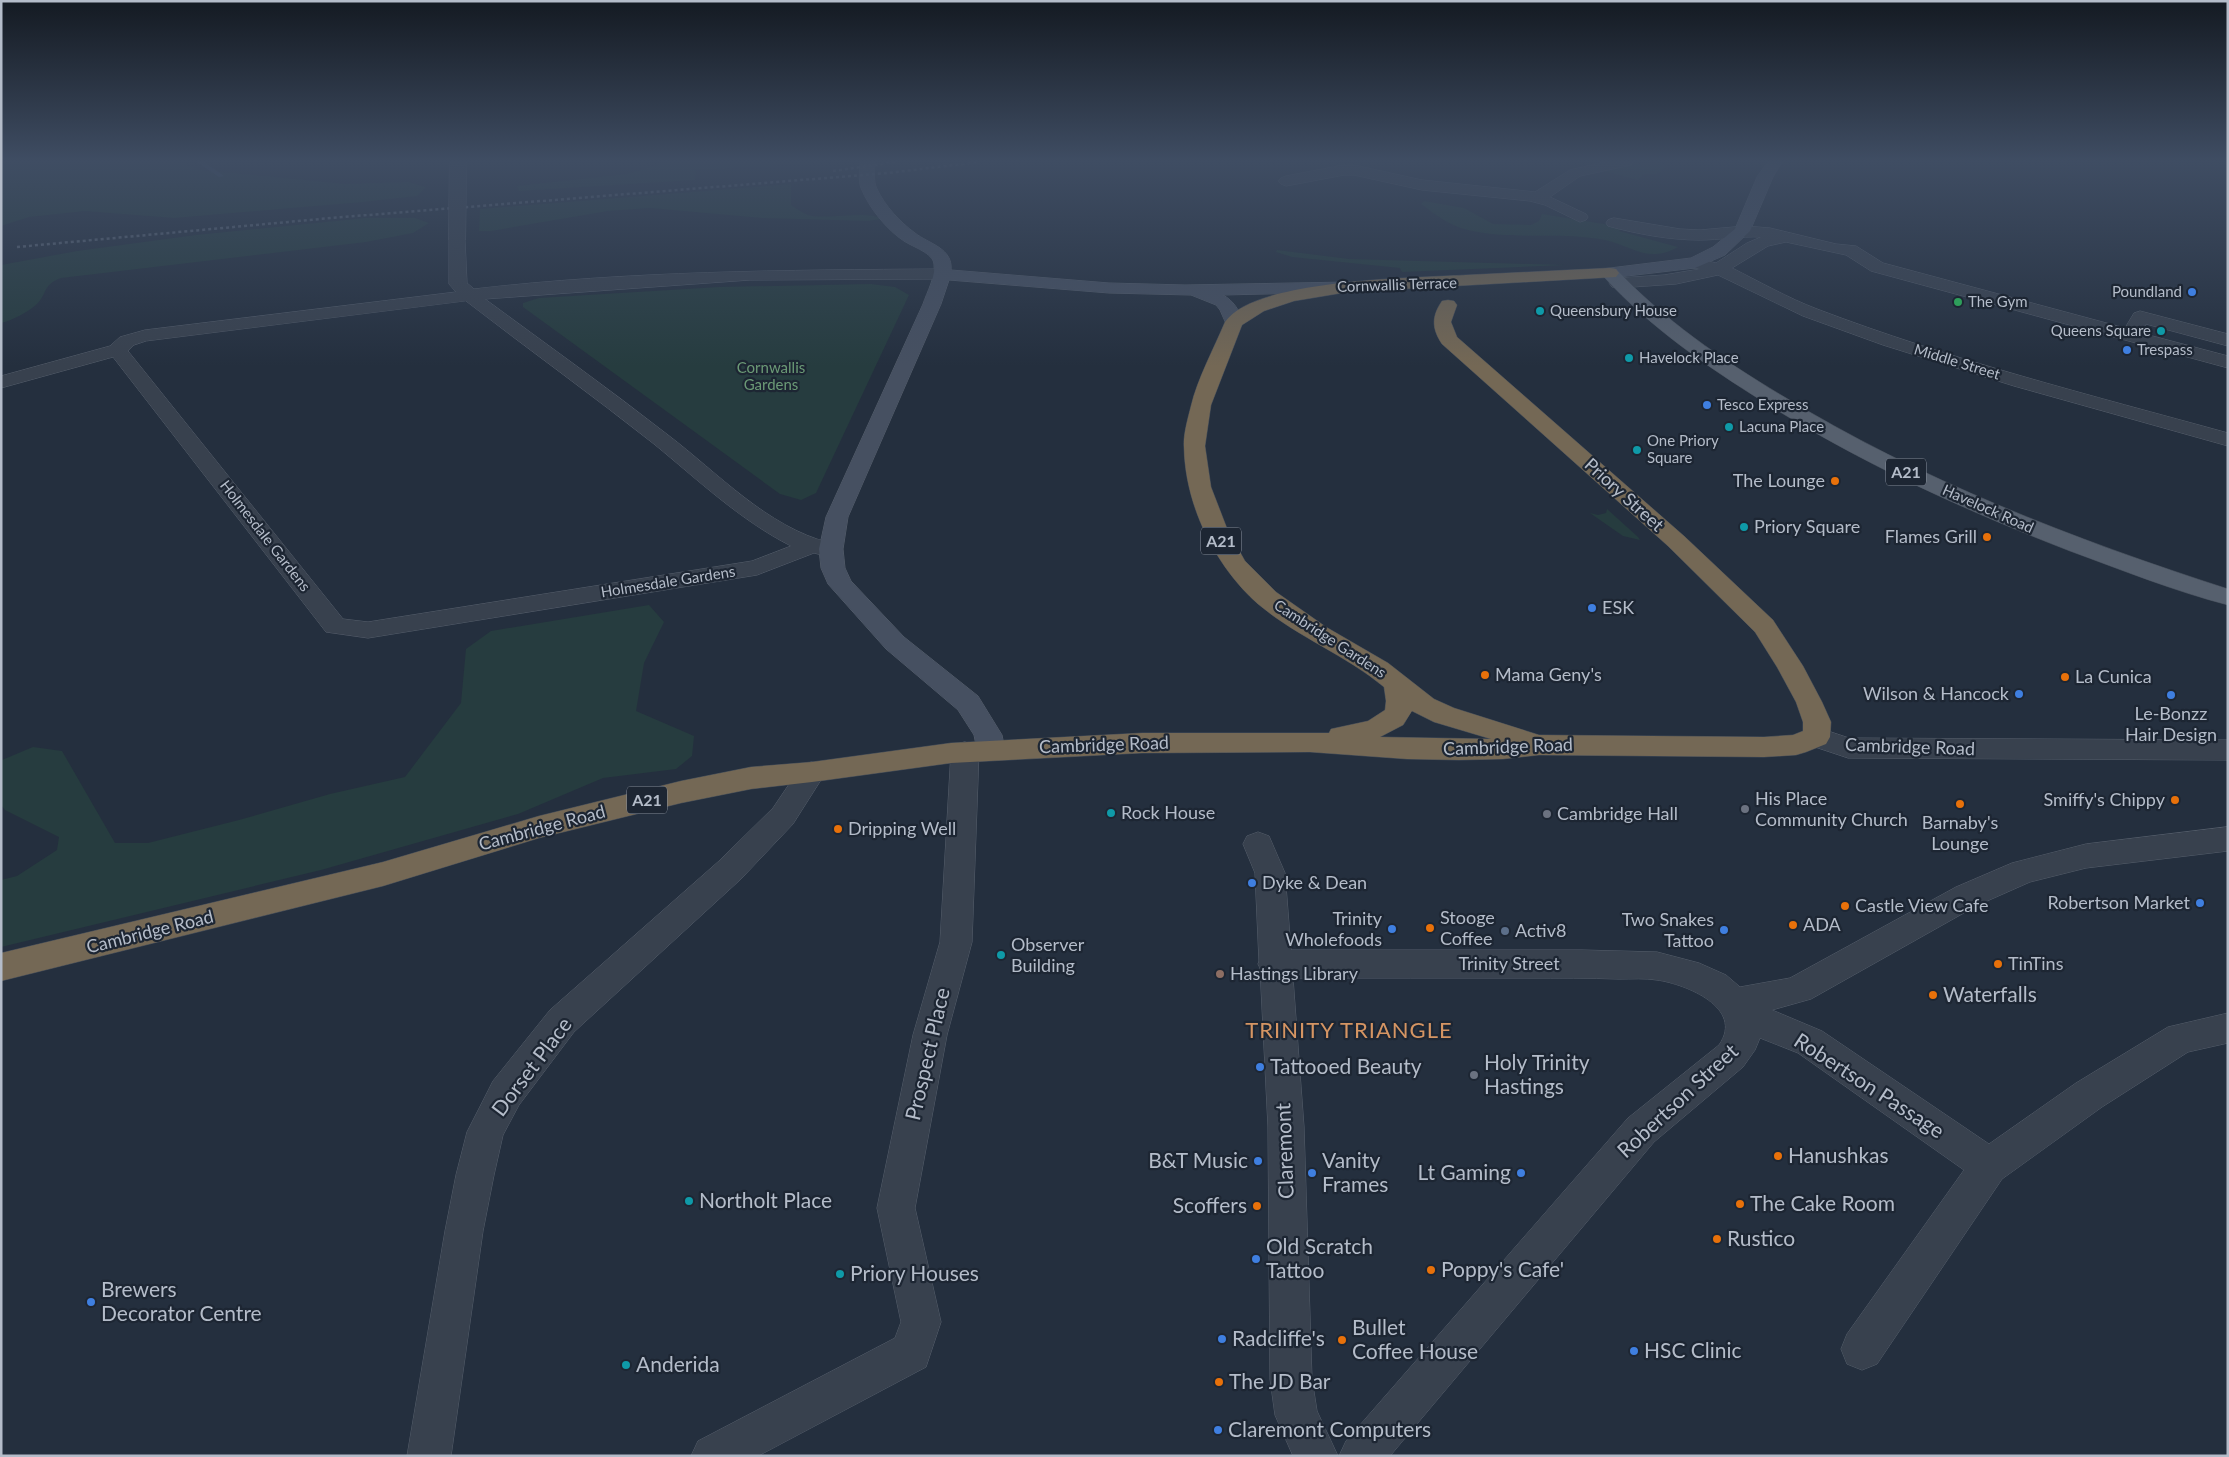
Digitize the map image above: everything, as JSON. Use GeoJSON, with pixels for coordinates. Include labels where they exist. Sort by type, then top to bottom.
{"type":"FeatureCollection","features":[{"type":"Feature","properties":{"kind":"highway","name":"Cornwallis Terrace"},"geometry":{"type":"LineString","coordinates":[[1348,288],[1409,284],[1614,278]]}},
{"type":"Feature","properties":{"kind":"highway","name":"Cornwallis Terrace"},"geometry":{"type":"LineString","coordinates":[[1448,305],[1463,296],[1484,292],[1614,278]]}},
{"type":"Feature","properties":{"kind":"highway"},"geometry":{"type":"LineString","coordinates":[[1409,284],[1448,305]]}},
{"type":"Feature","properties":{"kind":"highway"},"geometry":{"type":"LineString","coordinates":[[1234,322],[1258,307],[1291,296],[1348,288]]}},
{"type":"Feature","properties":{"kind":"highway","name":"Priory Street"},"geometry":{"type":"LineString","coordinates":[[1448,305],[1441,320],[1443,330],[1450,340],[1676,541],[1764,626],[1790,666],[1809,702],[1817,722],[1816,737]]}},
{"type":"Feature","properties":{"kind":"highway","name":"Cambridge Gardens"},"geometry":{"type":"LineString","coordinates":[[1234,322],[1201,405],[1194,446],[1200,487],[1216,531],[1235,565],[1268,598],[1318,633],[1379,669],[1424,706],[1444,715],[1539,745]]}},
{"type":"Feature","properties":{"kind":"highway","name":"Cambridge Gardens"},"geometry":{"type":"LineString","coordinates":[[1310,742],[1372,730],[1394,720],[1400,706],[1397,684]]}},
{"type":"Feature","properties":{"kind":"highway","name":"Cambridge Road"},"geometry":{"type":"LineString","coordinates":[[1,967],[383,874],[539,827],[682,792],[751,778],[978,751],[1142,743],[1310,742],[1416,750],[1503,749],[1539,745],[1764,748],[1796,745],[1816,737]]}},
{"type":"Feature","properties":{"kind":"main road","name":"Havelock Road"},"geometry":{"type":"LineString","coordinates":[[1614,278],[1637,303],[1697,351],[1794,414],[1858,449],[2017,523],[2148,572],[2228,598]]}},
{"type":"Feature","properties":{"kind":"street"},"geometry":{"type":"LineString","coordinates":[[458,230],[458,284],[661,440],[734,499],[784,533],[820,548],[833,568],[840,584],[895,643],[968,703],[984,728],[978,751]]}},
{"type":"Feature","properties":{"kind":"street"},"geometry":{"type":"LineString","coordinates":[[820,548],[837,517],[932,304],[942,274],[943,262],[939,256],[901,230]]}},
{"type":"Feature","properties":{"kind":"street"},"geometry":{"type":"LineString","coordinates":[[1652,230],[1700,235],[1729,243]]}},
{"type":"Feature","properties":{"kind":"street"},"geometry":{"type":"LineString","coordinates":[[1614,278],[1695,263],[1719,251],[1742,231]]}},
{"type":"Feature","properties":{"kind":"street"},"geometry":{"type":"LineString","coordinates":[[1700,235],[1757,231],[1850,250],[1877,267],[2228,362]]}},
{"type":"Feature","properties":{"kind":"street"},"geometry":{"type":"LineString","coordinates":[[1614,278],[1690,276],[1719,269],[1730,264],[1758,242],[1768,239],[1790,238]]}},
{"type":"Feature","properties":{"kind":"street","name":"Middle Street"},"geometry":{"type":"LineString","coordinates":[[1695,263],[1719,269],[1809,312],[1890,341],[2021,382],[2228,440]]}},
{"type":"Feature","properties":{"kind":"street"},"geometry":{"type":"LineString","coordinates":[[1,382],[117,350],[127,341],[145,336],[469,294],[607,283],[750,275],[942,274]]}},
{"type":"Feature","properties":{"kind":"street","name":"Cornwallis Terrace"},"geometry":{"type":"LineString","coordinates":[[942,274],[1109,288],[1185,290],[1348,288]]}},
{"type":"Feature","properties":{"kind":"street","name":"Cornwallis Terrace"},"geometry":{"type":"LineString","coordinates":[[1185,290],[1222,301],[1230,308],[1234,322]]}},
{"type":"Feature","properties":{"kind":"street"},"geometry":{"type":"LineString","coordinates":[[2130,336],[2140,317],[2228,340]]}},
{"type":"Feature","properties":{"kind":"street","name":"Holmesdale Gardens"},"geometry":{"type":"LineString","coordinates":[[117,350],[335,626],[368,630],[757,568],[820,548]]}},
{"type":"Feature","properties":{"kind":"street","name":"Cambridge Road"},"geometry":{"type":"LineString","coordinates":[[1816,737],[1848,748],[2228,750]]}},
{"type":"Feature","properties":{"kind":"street","name":"Prospect Place"},"geometry":{"type":"LineString","coordinates":[[713,1456],[911,1352],[921,1322],[896,1208],[930,1035],[956,942],[978,751]]}},
{"type":"Feature","properties":{"kind":"street","name":"Dorset Place"},"geometry":{"type":"LineString","coordinates":[[429,1456],[474,1175],[485,1132],[506,1093],[562,1021],[730,870],[783,816],[812,772]]}},
{"type":"Feature","properties":{"kind":"street"},"geometry":{"type":"LineString","coordinates":[[1739,1012],[1799,988],[1967,896],[2023,872],[2086,856],[2228,839]]}},
{"type":"Feature","properties":{"kind":"street","name":"Claremont"},"geometry":{"type":"LineString","coordinates":[[1258,844],[1270,873],[1274,964],[1286,1127],[1291,1379],[1296,1414],[1316,1456]]}},
{"type":"Feature","properties":{"kind":"street","name":"Trinity Street"},"geometry":{"type":"LineString","coordinates":[[1274,964],[1582,964],[1657,966],[1687,973],[1714,985],[1739,1012]]}},
{"type":"Feature","properties":{"kind":"street","name":"Robertson Passage"},"geometry":{"type":"LineString","coordinates":[[1739,1012],[1810,1042],[1989,1166]]}},
{"type":"Feature","properties":{"kind":"street","name":"Robertson Street"},"geometry":{"type":"LineString","coordinates":[[1361,1456],[1641,1130],[1731,1056],[1743,1039],[1739,1012]]}},
{"type":"Feature","properties":{"kind":"street"},"geometry":{"type":"LineString","coordinates":[[1862,1349],[1989,1166],[2089,1095],[2180,1038],[2228,1028]]}},
{"type":"Feature","properties":{"kind":"green space"},"geometry":{"type":"Polygon","coordinates":[[[246,230],[418,230],[413,233],[366,242],[61,278],[51,283],[37,304],[25,313],[1,323],[1,265],[77,251],[246,230]]]}},
{"type":"Feature","properties":{"kind":"green space"},"geometry":{"type":"Polygon","coordinates":[[[1468,230],[1620,230],[1678,247],[1667,252],[1649,254],[1605,240],[1588,237],[1519,236],[1468,230]]]}},
{"type":"Feature","properties":{"kind":"green space"},"geometry":{"type":"Polygon","coordinates":[[[1277,250],[1349,259],[1565,265],[1402,272],[1400,268],[1292,257],[1276,252],[1277,250]]]}},
{"type":"Feature","properties":{"kind":"green space","name":"Cornwallis Gardens"},"geometry":{"type":"Polygon","coordinates":[[[871,284],[895,287],[909,295],[816,493],[801,500],[780,494],[523,307],[523,303],[539,298],[719,287],[871,284]]]}},
{"type":"Feature","properties":{"kind":"green space"},"geometry":{"type":"Polygon","coordinates":[[[1607,509],[1640,540],[1623,536],[1590,513],[1598,515],[1606,513],[1607,509]]]}},
{"type":"Feature","properties":{"kind":"green space"},"geometry":{"type":"Polygon","coordinates":[[[649,605],[664,622],[644,663],[636,711],[694,736],[692,756],[676,769],[603,778],[518,814],[321,870],[1,947],[1,880],[17,876],[57,850],[59,837],[5,810],[1,805],[2,760],[33,747],[62,751],[115,843],[148,843],[330,794],[405,777],[461,703],[466,649],[491,631],[649,605]]]}},
{"type":"Feature","properties":{"kind":"railway"},"geometry":{"type":"LineString","coordinates":[[17,247],[201,230]]}},
{"type":"Feature","properties":{"kind":"place","name":"Poundland"},"geometry":{"type":"Point","coordinates":[2192,292]}},
{"type":"Feature","properties":{"kind":"place","name":"The Gym"},"geometry":{"type":"Point","coordinates":[1958,302]}},
{"type":"Feature","properties":{"kind":"place","name":"Queensbury House"},"geometry":{"type":"Point","coordinates":[1540,311]}},
{"type":"Feature","properties":{"kind":"place","name":"Queens Square"},"geometry":{"type":"Point","coordinates":[2161,331]}},
{"type":"Feature","properties":{"kind":"place","name":"Trespass"},"geometry":{"type":"Point","coordinates":[2127,350]}},
{"type":"Feature","properties":{"kind":"place","name":"Havelock Place"},"geometry":{"type":"Point","coordinates":[1629,358]}},
{"type":"Feature","properties":{"kind":"place","name":"Tesco Express"},"geometry":{"type":"Point","coordinates":[1707,405]}},
{"type":"Feature","properties":{"kind":"place","name":"Lacuna Place"},"geometry":{"type":"Point","coordinates":[1729,427]}},
{"type":"Feature","properties":{"kind":"place","name":"One Priory Square"},"geometry":{"type":"Point","coordinates":[1637,450]}},
{"type":"Feature","properties":{"kind":"place","name":"The Lounge"},"geometry":{"type":"Point","coordinates":[1835,481]}},
{"type":"Feature","properties":{"kind":"place","name":"Priory Square"},"geometry":{"type":"Point","coordinates":[1744,527]}},
{"type":"Feature","properties":{"kind":"place","name":"Flames Grill"},"geometry":{"type":"Point","coordinates":[1987,537]}},
{"type":"Feature","properties":{"kind":"place","name":"ESK"},"geometry":{"type":"Point","coordinates":[1592,608]}},
{"type":"Feature","properties":{"kind":"place","name":"Mama Geny's"},"geometry":{"type":"Point","coordinates":[1485,675]}},
{"type":"Feature","properties":{"kind":"place","name":"La Cunica"},"geometry":{"type":"Point","coordinates":[2065,677]}},
{"type":"Feature","properties":{"kind":"place","name":"Wilson & Hancock"},"geometry":{"type":"Point","coordinates":[2019,694]}},
{"type":"Feature","properties":{"kind":"place","name":"Le-Bonzz Hair Design"},"geometry":{"type":"Point","coordinates":[2171,695]}},
{"type":"Feature","properties":{"kind":"place","name":"Smiffy's Chippy"},"geometry":{"type":"Point","coordinates":[2175,800]}},
{"type":"Feature","properties":{"kind":"place","name":"Barnaby's Lounge"},"geometry":{"type":"Point","coordinates":[1960,804]}},
{"type":"Feature","properties":{"kind":"place","name":"His Place Community Church"},"geometry":{"type":"Point","coordinates":[1745,809]}},
{"type":"Feature","properties":{"kind":"place","name":"Rock House"},"geometry":{"type":"Point","coordinates":[1111,813]}},
{"type":"Feature","properties":{"kind":"place","name":"Cambridge Hall"},"geometry":{"type":"Point","coordinates":[1547,814]}},
{"type":"Feature","properties":{"kind":"place","name":"Dripping Well"},"geometry":{"type":"Point","coordinates":[838,829]}},
{"type":"Feature","properties":{"kind":"place","name":"Dyke & Dean"},"geometry":{"type":"Point","coordinates":[1252,883]}},
{"type":"Feature","properties":{"kind":"place","name":"Robertson Market"},"geometry":{"type":"Point","coordinates":[2200,903]}},
{"type":"Feature","properties":{"kind":"place","name":"Castle View Cafe"},"geometry":{"type":"Point","coordinates":[1845,906]}},
{"type":"Feature","properties":{"kind":"place","name":"ADA"},"geometry":{"type":"Point","coordinates":[1793,925]}},
{"type":"Feature","properties":{"kind":"place","name":"Stooge Coffee"},"geometry":{"type":"Point","coordinates":[1430,928]}},
{"type":"Feature","properties":{"kind":"place","name":"Trinity Wholefoods"},"geometry":{"type":"Point","coordinates":[1392,929]}},
{"type":"Feature","properties":{"kind":"place","name":"Two Snakes Tattoo"},"geometry":{"type":"Point","coordinates":[1724,930]}},
{"type":"Feature","properties":{"kind":"place","name":"Activ8"},"geometry":{"type":"Point","coordinates":[1505,931]}},
{"type":"Feature","properties":{"kind":"place","name":"Observer Building"},"geometry":{"type":"Point","coordinates":[1001,955]}},
{"type":"Feature","properties":{"kind":"place","name":"TinTins"},"geometry":{"type":"Point","coordinates":[1998,964]}},
{"type":"Feature","properties":{"kind":"place","name":"Hastings Library"},"geometry":{"type":"Point","coordinates":[1220,974]}},
{"type":"Feature","properties":{"kind":"place","name":"Waterfalls"},"geometry":{"type":"Point","coordinates":[1933,995]}},
{"type":"Feature","properties":{"kind":"place","name":"Tattooed Beauty"},"geometry":{"type":"Point","coordinates":[1260,1067]}},
{"type":"Feature","properties":{"kind":"place","name":"Holy Trinity Hastings"},"geometry":{"type":"Point","coordinates":[1474,1075]}},
{"type":"Feature","properties":{"kind":"place","name":"Hanushkas"},"geometry":{"type":"Point","coordinates":[1778,1156]}},
{"type":"Feature","properties":{"kind":"place","name":"B&T Music"},"geometry":{"type":"Point","coordinates":[1258,1161]}},
{"type":"Feature","properties":{"kind":"place","name":"Vanity Frames"},"geometry":{"type":"Point","coordinates":[1312,1173]}},
{"type":"Feature","properties":{"kind":"place","name":"Lt Gaming"},"geometry":{"type":"Point","coordinates":[1521,1173]}},
{"type":"Feature","properties":{"kind":"place","name":"Northolt Place"},"geometry":{"type":"Point","coordinates":[689,1201]}},
{"type":"Feature","properties":{"kind":"place","name":"The Cake Room"},"geometry":{"type":"Point","coordinates":[1740,1204]}},
{"type":"Feature","properties":{"kind":"place","name":"Scoffers"},"geometry":{"type":"Point","coordinates":[1257,1206]}},
{"type":"Feature","properties":{"kind":"place","name":"Rustico"},"geometry":{"type":"Point","coordinates":[1717,1239]}},
{"type":"Feature","properties":{"kind":"place","name":"Old Scratch Tattoo"},"geometry":{"type":"Point","coordinates":[1256,1259]}},
{"type":"Feature","properties":{"kind":"place","name":"Poppy's Cafe'"},"geometry":{"type":"Point","coordinates":[1431,1270]}},
{"type":"Feature","properties":{"kind":"place","name":"Priory Houses"},"geometry":{"type":"Point","coordinates":[840,1274]}},
{"type":"Feature","properties":{"kind":"place","name":"Brewers Decorator Centre"},"geometry":{"type":"Point","coordinates":[91,1302]}},
{"type":"Feature","properties":{"kind":"place","name":"Radcliffe's"},"geometry":{"type":"Point","coordinates":[1222,1339]}},
{"type":"Feature","properties":{"kind":"place","name":"Bullet Coffee House"},"geometry":{"type":"Point","coordinates":[1342,1340]}},
{"type":"Feature","properties":{"kind":"place","name":"HSC Clinic"},"geometry":{"type":"Point","coordinates":[1634,1351]}},
{"type":"Feature","properties":{"kind":"place","name":"Anderida"},"geometry":{"type":"Point","coordinates":[626,1365]}},
{"type":"Feature","properties":{"kind":"place","name":"The JD Bar"},"geometry":{"type":"Point","coordinates":[1219,1382]}},
{"type":"Feature","properties":{"kind":"place","name":"Claremont Computers"},"geometry":{"type":"Point","coordinates":[1218,1430]}},
{"type":"Feature","properties":{"kind":"district","name":"TRINITY TRIANGLE"},"geometry":{"type":"Point","coordinates":[1349,1030]}}]}
